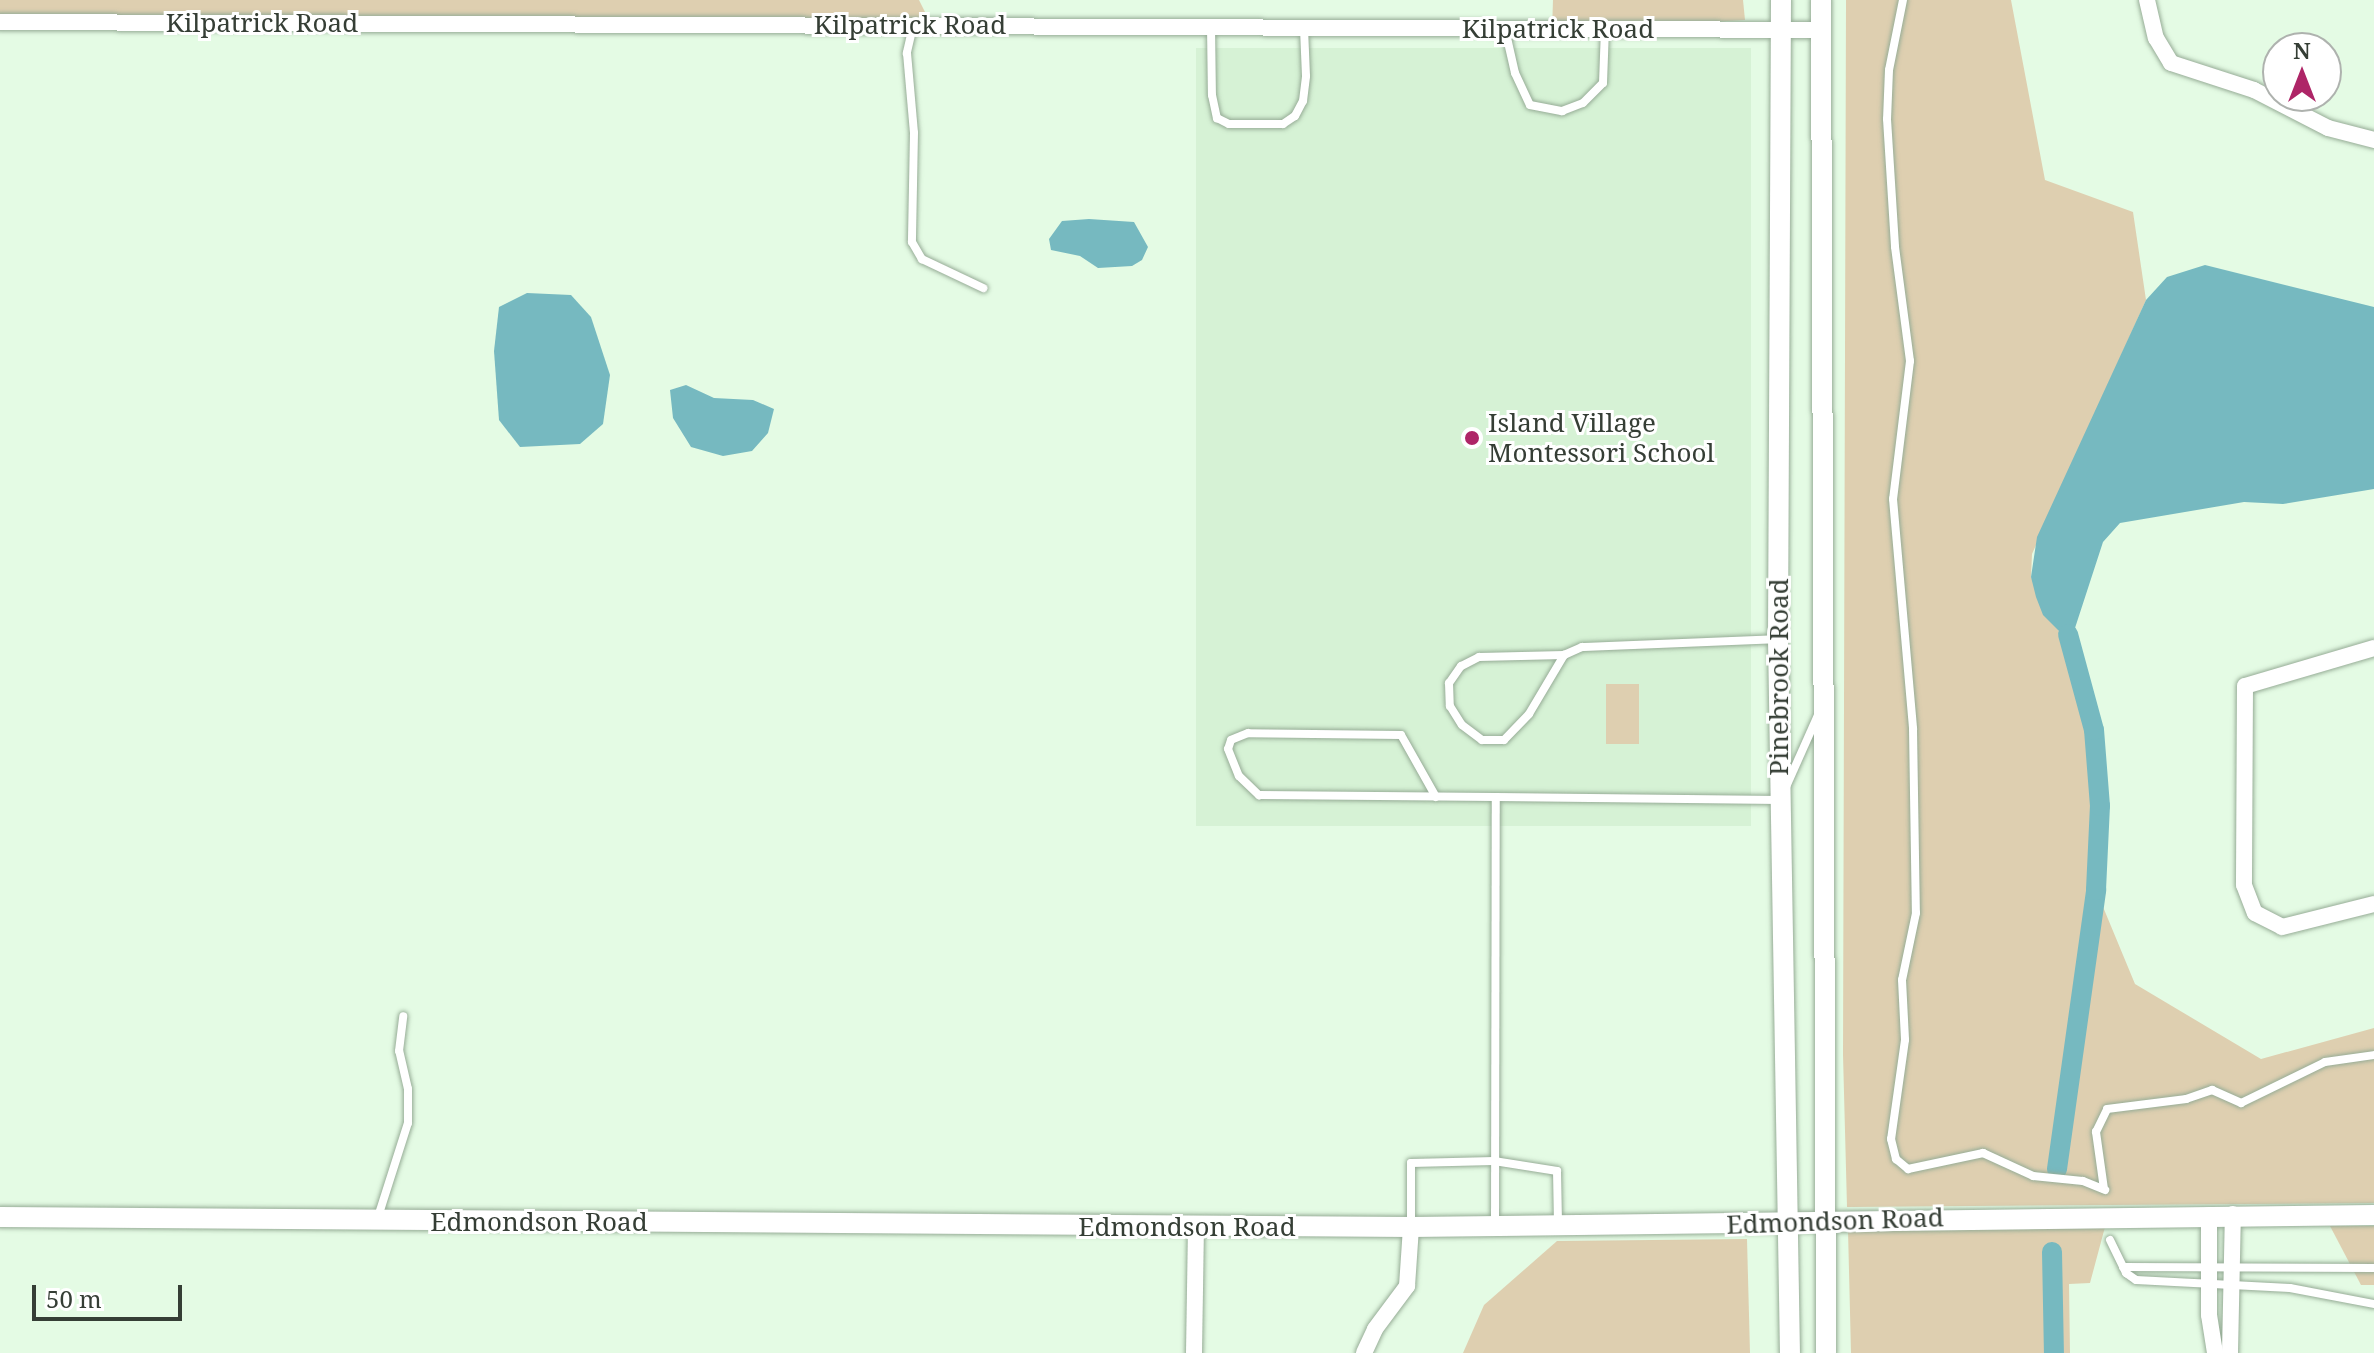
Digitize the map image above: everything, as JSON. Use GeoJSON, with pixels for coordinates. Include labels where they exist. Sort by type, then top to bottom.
{"type":"FeatureCollection","features":[{"type":"Feature","properties":{"kind":"street","name":"Pinebrook Road"},"geometry":{"type":"LineString","coordinates":[[1781,0],[1778,639],[1790,1353]]}},
{"type":"Feature","properties":{"kind":"street","name":"Pinebrook Road"},"geometry":{"type":"LineString","coordinates":[[1821,0],[1828,1219],[1826,1353]]}},
{"type":"Feature","properties":{"kind":"street"},"geometry":{"type":"LineString","coordinates":[[2147,0],[2160,50],[2171,63],[2254,90],[2328,128],[2374,140]]}},
{"type":"Feature","properties":{"kind":"street","name":"Kilpatrick Road"},"geometry":{"type":"LineString","coordinates":[[0,22],[1820,30]]}},
{"type":"Feature","properties":{"kind":"street"},"geometry":{"type":"LineString","coordinates":[[2374,648],[2245,686],[2244,885],[2255,913],[2282,927],[2374,904]]}},
{"type":"Feature","properties":{"kind":"street"},"geometry":{"type":"LineString","coordinates":[[2230,1353],[2233,1214]]}},
{"type":"Feature","properties":{"kind":"street"},"geometry":{"type":"LineString","coordinates":[[2209,1215],[2209,1275],[2215,1353]]}},
{"type":"Feature","properties":{"kind":"street","name":"Edmondson Road"},"geometry":{"type":"LineString","coordinates":[[0,1217],[1495,1227],[1828,1219],[2374,1215]]}},
{"type":"Feature","properties":{"kind":"street"},"geometry":{"type":"LineString","coordinates":[[1194,1353],[1196,1227]]}},
{"type":"Feature","properties":{"kind":"street"},"geometry":{"type":"LineString","coordinates":[[1364,1353],[1375,1329],[1407,1286],[1411,1227]]}},
{"type":"Feature","properties":{"kind":"lane"},"geometry":{"type":"LineString","coordinates":[[1903,0],[1889,70],[1887,119],[1895,247],[1910,361],[1893,499],[1913,729],[1916,913],[1902,980],[1905,1040],[1891,1139],[1896,1159],[1916,1170],[1969,1154],[1991,1154],[2033,1176],[2091,1183],[2105,1190],[2096,1132],[2107,1109],[2186,1099],[2212,1090],[2241,1103],[2325,1062],[2374,1055]]}},
{"type":"Feature","properties":{"kind":"lane"},"geometry":{"type":"LineString","coordinates":[[913,25],[907,53],[914,133],[912,242],[922,259],[983,288]]}},
{"type":"Feature","properties":{"kind":"lane"},"geometry":{"type":"LineString","coordinates":[[1211,27],[1212,95],[1217,118],[1229,124],[1283,124],[1295,116],[1303,101],[1306,76],[1304,28]]}},
{"type":"Feature","properties":{"kind":"lane"},"geometry":{"type":"LineString","coordinates":[[1505,29],[1515,73],[1530,105],[1562,111],[1583,103],[1603,83],[1605,29]]}},
{"type":"Feature","properties":{"kind":"lane"},"geometry":{"type":"LineString","coordinates":[[1564,655],[1529,714],[1504,740],[1482,740],[1462,725],[1450,706],[1449,683],[1461,666],[1479,657],[1564,655],[1582,647],[1682,640],[1778,639]]}},
{"type":"Feature","properties":{"kind":"lane"},"geometry":{"type":"LineString","coordinates":[[1436,797],[1401,735],[1248,733],[1231,740],[1228,749],[1239,776],[1259,795],[1436,797],[1780,800],[1824,700]]}},
{"type":"Feature","properties":{"kind":"lane"},"geometry":{"type":"LineString","coordinates":[[1495,1227],[1496,797]]}},
{"type":"Feature","properties":{"kind":"lane"},"geometry":{"type":"LineString","coordinates":[[377,1221],[408,1123],[408,1089],[399,1051],[403,1016]]}},
{"type":"Feature","properties":{"kind":"lane"},"geometry":{"type":"LineString","coordinates":[[1411,1227],[1411,1163],[1494,1161],[1557,1171],[1558,1226]]}},
{"type":"Feature","properties":{"kind":"lane"},"geometry":{"type":"LineString","coordinates":[[2110,1240],[2130,1277],[2143,1281],[2233,1276],[2374,1304]]}},
{"type":"Feature","properties":{"kind":"lane"},"geometry":{"type":"LineString","coordinates":[[2123,1267],[2233,1276],[2374,1268]]}},
{"type":"Feature","properties":{"kind":"shaded area"},"geometry":{"type":"Polygon","coordinates":[[[0,0],[919,0],[931,24],[0,16],[0,0]]]}},
{"type":"Feature","properties":{"kind":"shaded area"},"geometry":{"type":"Polygon","coordinates":[[[1553,0],[1743,0],[1745,20],[1552,31],[1553,0]]]}},
{"type":"Feature","properties":{"kind":"shaded area"},"geometry":{"type":"Polygon","coordinates":[[[1846,0],[2011,0],[2045,180],[2133,212],[2146,300],[2032,554],[2031,577],[2059,631],[2068,634],[2094,730],[2100,806],[2096,890],[2135,984],[2261,1059],[2374,1028],[2374,1203],[1847,1207],[1843,1055],[1846,0]]]}},
{"type":"Feature","properties":{"kind":"shaded area","name":"Island Village Montessori School"},"geometry":{"type":"Polygon","coordinates":[[[1196,48],[1751,48],[1751,826],[1196,826],[1196,48]]]}},
{"type":"Feature","properties":{"kind":"shaded area"},"geometry":{"type":"Polygon","coordinates":[[[1606,684],[1639,684],[1639,744],[1606,744],[1606,684]]]}},
{"type":"Feature","properties":{"kind":"shaded area"},"geometry":{"type":"Polygon","coordinates":[[[2330,1226],[2374,1226],[2374,1285],[2361,1285],[2330,1226]]]}},
{"type":"Feature","properties":{"kind":"shaded area"},"geometry":{"type":"Polygon","coordinates":[[[2105,1227],[2090,1283],[2069,1284],[2070,1353],[1851,1353],[1848,1230],[2105,1227]]]}},
{"type":"Feature","properties":{"kind":"shaded area"},"geometry":{"type":"Polygon","coordinates":[[[1747,1239],[1750,1353],[1463,1353],[1484,1305],[1557,1241],[1747,1239]]]}},
{"type":"Feature","properties":{"kind":"water"},"geometry":{"type":"Polygon","coordinates":[[[1062,221],[1134,222],[1148,247],[1142,260],[1132,266],[1098,268],[1080,256],[1051,250],[1049,239],[1062,221]]]}},
{"type":"Feature","properties":{"kind":"water"},"geometry":{"type":"Polygon","coordinates":[[[2205,265],[2374,307],[2374,489],[2283,504],[2244,502],[2120,523],[2103,542],[2075,628],[2068,634],[2059,631],[2043,615],[2031,577],[2037,537],[2146,300],[2167,277],[2205,265]]]}},
{"type":"Feature","properties":{"kind":"water"},"geometry":{"type":"Polygon","coordinates":[[[527,293],[571,295],[591,317],[610,375],[603,424],[580,444],[520,447],[499,420],[494,351],[499,307],[527,293]]]}},
{"type":"Feature","properties":{"kind":"water"},"geometry":{"type":"Polygon","coordinates":[[[686,385],[714,398],[753,400],[774,409],[768,433],[752,451],[723,456],[691,447],[673,418],[670,390],[686,385]]]}},
{"type":"Feature","properties":{"kind":"waterway"},"geometry":{"type":"LineString","coordinates":[[2057,1169],[2096,890],[2100,806],[2094,730],[2068,634]]}},
{"type":"Feature","properties":{"kind":"waterway"},"geometry":{"type":"LineString","coordinates":[[2052,1252],[2054,1353]]}},
{"type":"Feature","properties":{"kind":"place","name":"Island Village Montessori School"},"geometry":{"type":"Point","coordinates":[1472,438]}}]}
